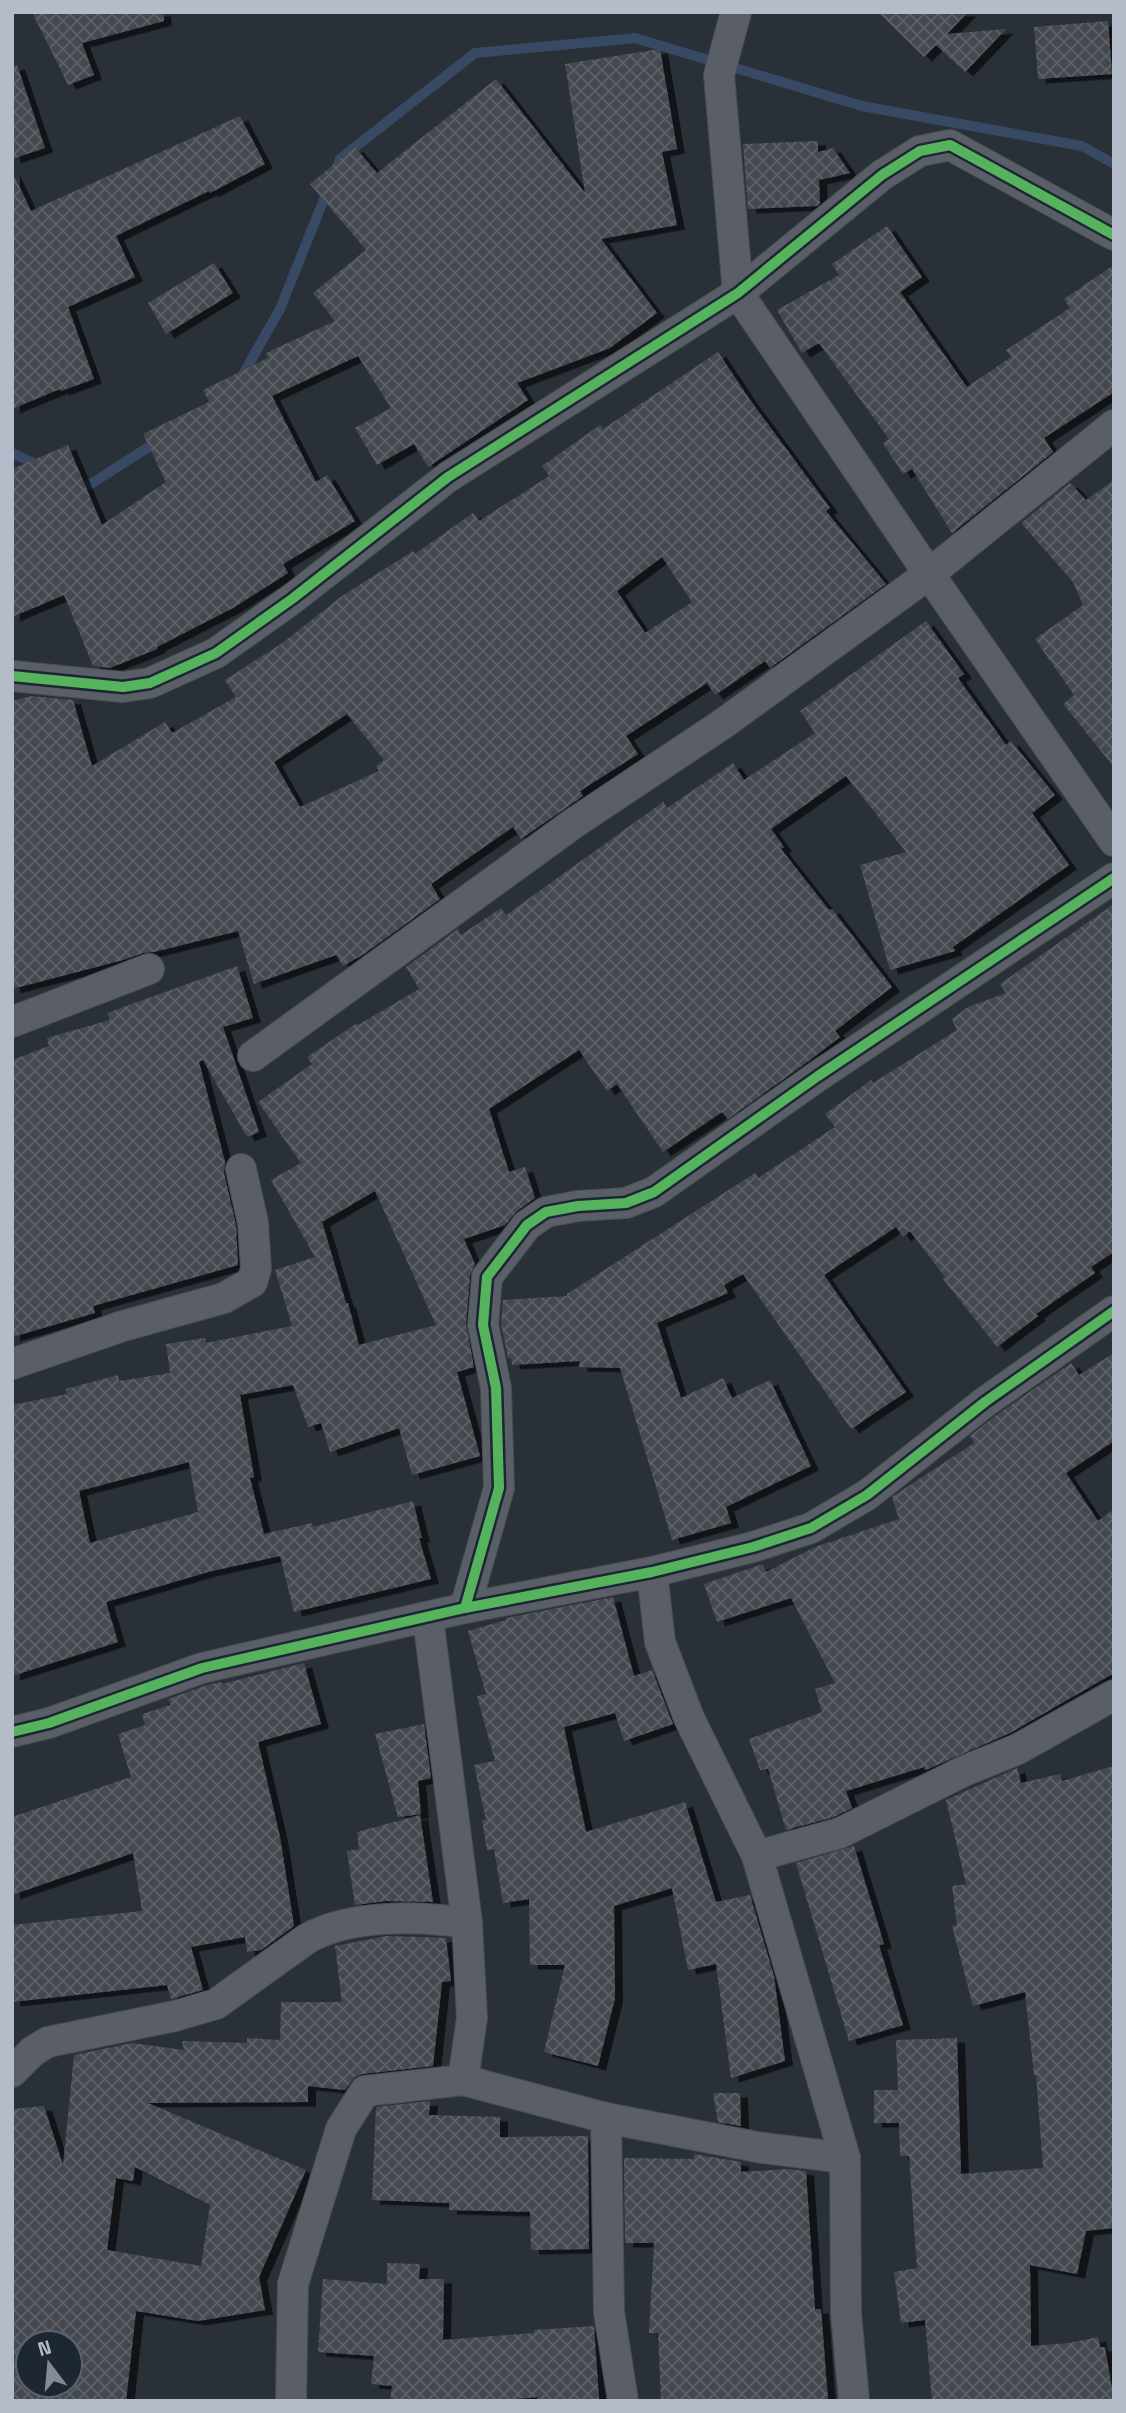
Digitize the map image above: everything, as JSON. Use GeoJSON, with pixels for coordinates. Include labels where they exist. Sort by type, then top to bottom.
{"type":"FeatureCollection","features":[{"type":"Feature","properties":{"kind":"street"},"geometry":{"type":"LineString","coordinates":[[736,12],[719,75],[738,293],[1114,841]]}},
{"type":"Feature","properties":{"kind":"street"},"geometry":{"type":"LineString","coordinates":[[12,676],[123,687],[150,683],[216,653],[292,598],[448,477],[738,293],[882,176],[920,150],[950,145],[1114,235]]}},
{"type":"Feature","properties":{"kind":"street"},"geometry":{"type":"LineString","coordinates":[[253,1056],[574,823],[724,723],[929,574],[1114,425]]}},
{"type":"Feature","properties":{"kind":"street"},"geometry":{"type":"LineString","coordinates":[[465,1608],[499,1488],[496,1388],[483,1325],[486,1277],[527,1225],[547,1212],[578,1206],[626,1203],[654,1192],[818,1076],[1114,878]]}},
{"type":"Feature","properties":{"kind":"street"},"geometry":{"type":"LineString","coordinates":[[12,1023],[149,969]]}},
{"type":"Feature","properties":{"kind":"street"},"geometry":{"type":"LineString","coordinates":[[12,1364],[122,1326],[224,1298],[252,1282],[257,1269],[253,1223],[241,1169]]}},
{"type":"Feature","properties":{"kind":"street"},"geometry":{"type":"LineString","coordinates":[[12,1732],[49,1723],[202,1668],[465,1608],[652,1572],[754,1547],[811,1528],[867,1495],[985,1402],[1114,1311]]}},
{"type":"Feature","properties":{"kind":"street"},"geometry":{"type":"LineString","coordinates":[[652,1572],[660,1642],[689,1718],[757,1856],[845,2158],[846,2313],[854,2401]]}},
{"type":"Feature","properties":{"kind":"street"},"geometry":{"type":"LineString","coordinates":[[428,1618],[467,1923],[472,2018],[463,2080]]}},
{"type":"Feature","properties":{"kind":"street"},"geometry":{"type":"LineString","coordinates":[[757,1856],[840,1833],[964,1771],[1017,1749],[1114,1695]]}},
{"type":"Feature","properties":{"kind":"street"},"geometry":{"type":"LineString","coordinates":[[12,2073],[33,2051],[48,2042],[175,2016],[216,2004],[308,1938],[325,1929],[389,1918],[440,1919],[467,1923]]}},
{"type":"Feature","properties":{"kind":"street"},"geometry":{"type":"LineString","coordinates":[[291,2401],[293,2284],[341,2129],[365,2091],[463,2080],[607,2118],[762,2148],[845,2158]]}},
{"type":"Feature","properties":{"kind":"street"},"geometry":{"type":"LineString","coordinates":[[607,2118],[609,2312],[623,2401]]}},
{"type":"Feature","properties":{"kind":"building"},"geometry":{"type":"Polygon","coordinates":[[[32,12],[163,12],[164,21],[82,43],[94,75],[68,85],[32,12]]]}},
{"type":"Feature","properties":{"kind":"building"},"geometry":{"type":"Polygon","coordinates":[[[878,12],[968,12],[947,34],[1006,29],[965,72],[936,45],[924,57],[878,12]]]}},
{"type":"Feature","properties":{"kind":"building"},"geometry":{"type":"Polygon","coordinates":[[[1108,21],[1112,74],[1038,79],[1034,27],[1108,21]]]}},
{"type":"Feature","properties":{"kind":"building"},"geometry":{"type":"Polygon","coordinates":[[[660,49],[677,149],[662,152],[677,225],[601,239],[657,313],[610,348],[517,383],[528,400],[428,467],[414,444],[377,465],[355,428],[391,408],[358,356],[272,396],[316,482],[327,475],[355,521],[283,564],[288,573],[233,608],[157,649],[110,668],[93,666],[64,595],[12,617],[12,469],[68,445],[102,525],[166,482],[143,434],[209,402],[203,390],[268,358],[266,353],[335,321],[313,293],[366,250],[310,184],[355,147],[377,173],[496,79],[585,193],[565,64],[660,49]]]}},
{"type":"Feature","properties":{"kind":"building"},"geometry":{"type":"Polygon","coordinates":[[[17,65],[45,148],[12,159],[12,66],[17,65]]]}},
{"type":"Feature","properties":{"kind":"building"},"geometry":{"type":"Polygon","coordinates":[[[240,116],[265,164],[210,193],[209,191],[116,236],[135,277],[68,307],[94,379],[61,391],[60,389],[12,409],[12,171],[31,211],[240,116]]]}},
{"type":"Feature","properties":{"kind":"building"},"geometry":{"type":"Polygon","coordinates":[[[818,141],[818,152],[833,148],[850,173],[819,180],[820,203],[817,206],[748,209],[743,144],[818,141]]]}},
{"type":"Feature","properties":{"kind":"building"},"geometry":{"type":"Polygon","coordinates":[[[887,226],[922,277],[900,292],[967,387],[1011,357],[1006,350],[1070,308],[1064,299],[1114,265],[1114,392],[1044,438],[1053,452],[952,533],[912,469],[903,474],[883,443],[889,439],[819,343],[802,353],[777,310],[839,275],[832,264],[887,226]]]}},
{"type":"Feature","properties":{"kind":"building"},"geometry":{"type":"Polygon","coordinates":[[[214,263],[233,293],[166,334],[148,303],[214,263]]]}},
{"type":"Feature","properties":{"kind":"building"},"geometry":{"type":"Polygon","coordinates":[[[718,352],[830,508],[826,511],[886,584],[770,668],[765,661],[715,695],[707,683],[626,736],[638,754],[580,791],[583,796],[521,839],[513,827],[431,884],[440,899],[343,966],[336,955],[254,984],[238,931],[143,953],[12,989],[12,701],[31,696],[73,700],[92,766],[165,722],[172,733],[236,697],[225,680],[281,644],[342,596],[413,551],[415,554],[473,513],[479,521],[549,476],[542,466],[600,425],[603,429],[718,352]],[[662,557],[617,591],[645,633],[692,602],[662,557]],[[347,714],[274,762],[300,807],[379,771],[376,766],[384,760],[347,714]]]}},
{"type":"Feature","properties":{"kind":"building"},"geometry":{"type":"Polygon","coordinates":[[[1114,480],[1114,767],[1063,704],[1074,695],[1035,639],[1083,605],[1073,582],[1021,523],[1070,483],[1086,500],[1114,480]]]}},
{"type":"Feature","properties":{"kind":"building"},"geometry":{"type":"Polygon","coordinates":[[[926,621],[964,674],[958,678],[1006,745],[1011,741],[1055,795],[1032,813],[1069,865],[953,947],[955,951],[890,970],[860,865],[906,852],[846,776],[771,829],[784,847],[781,849],[829,910],[832,909],[892,987],[835,1031],[840,1037],[806,1063],[728,1119],[722,1112],[663,1152],[617,1084],[607,1091],[579,1050],[489,1109],[509,1172],[525,1167],[535,1198],[517,1211],[505,1225],[464,1239],[475,1264],[470,1276],[466,1324],[474,1367],[457,1372],[480,1456],[412,1475],[399,1428],[330,1452],[321,1423],[308,1427],[293,1385],[240,1395],[254,1477],[250,1478],[264,1534],[312,1523],[313,1527],[413,1501],[422,1538],[419,1538],[431,1579],[294,1612],[280,1556],[208,1572],[106,1602],[118,1642],[12,1676],[12,1405],[67,1394],[66,1389],[118,1375],[119,1381],[170,1373],[166,1344],[205,1338],[206,1343],[292,1326],[275,1270],[315,1257],[271,1180],[301,1163],[258,1102],[312,1064],[307,1057],[357,1023],[358,1025],[419,989],[406,967],[458,929],[461,935],[501,908],[506,915],[663,802],[667,808],[733,763],[744,780],[815,733],[800,711],[926,621]],[[375,1191],[322,1222],[359,1345],[436,1325],[375,1191]],[[189,1462],[79,1491],[90,1543],[198,1512],[189,1462]]]}},
{"type":"Feature","properties":{"kind":"building"},"geometry":{"type":"Polygon","coordinates":[[[1114,904],[1114,1252],[1091,1267],[1095,1273],[1036,1314],[1038,1316],[997,1347],[943,1279],[945,1277],[910,1231],[903,1237],[896,1227],[824,1275],[906,1392],[851,1429],[743,1274],[724,1285],[728,1293],[657,1323],[681,1398],[723,1378],[732,1398],[770,1380],[811,1466],[726,1507],[731,1523],[672,1540],[620,1368],[579,1367],[580,1361],[512,1365],[501,1324],[503,1300],[567,1296],[755,1173],[758,1178],[835,1127],[825,1114],[871,1080],[873,1083],[957,1030],[952,1019],[968,1007],[1006,993],[1000,984],[1114,904]]]}},
{"type":"Feature","properties":{"kind":"building"},"geometry":{"type":"Polygon","coordinates":[[[237,966],[253,1018],[223,1027],[259,1132],[247,1137],[203,1060],[199,1062],[225,1162],[224,1173],[236,1225],[238,1265],[93,1306],[95,1313],[12,1337],[12,1060],[49,1046],[47,1038],[110,1020],[107,1013],[237,966]]]}},
{"type":"Feature","properties":{"kind":"building"},"geometry":{"type":"Polygon","coordinates":[[[1114,1353],[1114,1441],[1066,1473],[1098,1521],[1114,1509],[1114,1673],[1010,1733],[928,1769],[925,1770],[924,1767],[846,1791],[852,1808],[834,1817],[786,1830],[768,1769],[760,1770],[749,1739],[822,1712],[815,1689],[835,1683],[791,1598],[717,1622],[704,1584],[763,1564],[766,1572],[815,1547],[899,1519],[892,1497],[974,1443],[970,1436],[995,1416],[1071,1363],[1079,1375],[1114,1353]]]}},
{"type":"Feature","properties":{"kind":"building"},"geometry":{"type":"Polygon","coordinates":[[[613,1597],[634,1676],[652,1670],[673,1724],[624,1741],[615,1713],[564,1727],[586,1832],[685,1802],[716,1902],[750,1895],[774,1976],[785,2061],[731,2078],[716,1964],[688,1970],[672,1888],[614,1906],[615,1998],[598,2066],[544,2052],[565,1965],[530,1965],[529,1899],[503,1903],[494,1849],[487,1850],[482,1820],[486,1820],[474,1765],[495,1761],[477,1696],[486,1694],[468,1631],[506,1618],[613,1597]]]}},
{"type":"Feature","properties":{"kind":"building"},"geometry":{"type":"Polygon","coordinates":[[[304,1663],[321,1724],[258,1742],[280,1837],[294,1926],[261,1950],[247,1952],[245,1937],[191,1947],[203,1990],[171,1999],[167,1985],[12,2002],[12,1925],[142,1911],[133,1853],[12,1895],[12,1817],[131,1777],[118,1734],[145,1725],[142,1714],[171,1705],[168,1699],[207,1685],[222,1684],[304,1663]]]}},
{"type":"Feature","properties":{"kind":"building"},"geometry":{"type":"Polygon","coordinates":[[[424,1724],[431,1778],[418,1781],[421,1814],[398,1817],[375,1734],[424,1724]]]}},
{"type":"Feature","properties":{"kind":"building"},"geometry":{"type":"Polygon","coordinates":[[[1114,1766],[1114,2228],[1086,2231],[1077,2274],[1030,2265],[1031,2346],[1098,2337],[1100,2347],[1105,2347],[1114,2401],[932,2401],[925,2320],[901,2323],[894,2272],[917,2268],[909,2156],[900,2156],[899,2123],[874,2123],[874,2090],[898,2090],[896,2040],[957,2038],[961,2174],[1043,2168],[1036,2075],[1025,1992],[973,2006],[952,1926],[957,1925],[952,1886],[966,1884],[946,1800],[1017,1768],[1021,1783],[1060,1774],[1062,1781],[1114,1766]]]}},
{"type":"Feature","properties":{"kind":"building"},"geometry":{"type":"Polygon","coordinates":[[[420,1815],[433,1902],[386,1901],[355,1905],[347,1851],[359,1849],[357,1832],[420,1815]]]}},
{"type":"Feature","properties":{"kind":"building"},"geometry":{"type":"Polygon","coordinates":[[[854,1846],[884,1944],[879,1945],[903,2025],[849,2041],[796,1863],[854,1846]]]}},
{"type":"Feature","properties":{"kind":"building"},"geometry":{"type":"Polygon","coordinates":[[[387,1936],[446,1938],[451,1981],[442,1982],[433,2066],[362,2074],[355,2077],[345,2090],[308,2086],[308,2102],[148,2103],[306,2170],[259,2277],[265,2310],[198,2321],[136,2311],[126,2401],[12,2401],[12,2109],[44,2106],[63,2165],[74,2055],[132,2043],[184,2050],[182,2041],[247,2043],[247,2038],[280,2040],[281,2002],[342,2002],[335,1946],[387,1936]],[[135,2167],[133,2181],[116,2178],[107,2250],[201,2266],[210,2205],[135,2167]]]}},
{"type":"Feature","properties":{"kind":"building"},"geometry":{"type":"Polygon","coordinates":[[[713,2093],[740,2093],[741,2126],[718,2122],[713,2093]]]}},
{"type":"Feature","properties":{"kind":"building"},"geometry":{"type":"Polygon","coordinates":[[[430,2101],[429,2115],[500,2117],[500,2137],[588,2136],[589,2249],[531,2250],[530,2212],[449,2210],[449,2203],[372,2200],[376,2107],[430,2101]]]}},
{"type":"Feature","properties":{"kind":"building"},"geometry":{"type":"Polygon","coordinates":[[[694,2154],[741,2162],[741,2172],[789,2169],[806,2171],[815,2309],[821,2309],[828,2401],[661,2401],[658,2333],[649,2333],[654,2243],[625,2243],[624,2158],[694,2159],[694,2154]]]}},
{"type":"Feature","properties":{"kind":"building"},"geometry":{"type":"Polygon","coordinates":[[[387,2263],[420,2264],[419,2279],[444,2279],[443,2340],[594,2326],[599,2399],[538,2401],[537,2397],[493,2401],[390,2401],[392,2386],[371,2384],[374,2356],[318,2352],[323,2279],[387,2284],[387,2263]]]}},
{"type":"Feature","properties":{"kind":"waterway"},"geometry":{"type":"LineString","coordinates":[[335,172],[340,159],[475,53],[635,38],[862,106],[1082,146],[1114,164]]}},
{"type":"Feature","properties":{"kind":"waterway"},"geometry":{"type":"LineString","coordinates":[[241,378],[280,309],[328,189]]}},
{"type":"Feature","properties":{"kind":"waterway"},"geometry":{"type":"LineString","coordinates":[[75,482],[86,487],[158,441]]}},
{"type":"Feature","properties":{"kind":"waterway"},"geometry":{"type":"LineString","coordinates":[[12,453],[42,467]]}},
{"type":"Feature","properties":{"kind":"cycle path"},"geometry":{"type":"LineString","coordinates":[[12,676],[123,687],[150,683],[216,653],[292,599],[448,477],[738,293],[882,175],[920,151],[950,145],[1114,235]]}},
{"type":"Feature","properties":{"kind":"cycle path"},"geometry":{"type":"LineString","coordinates":[[465,1608],[499,1488],[496,1388],[483,1325],[487,1277],[527,1225],[546,1212],[578,1206],[626,1203],[654,1192],[818,1076],[1114,878]]}},
{"type":"Feature","properties":{"kind":"cycle path"},"geometry":{"type":"LineString","coordinates":[[12,1732],[49,1723],[202,1668],[465,1608],[652,1572],[753,1547],[811,1528],[867,1495],[985,1402],[1114,1311]]}}]}
